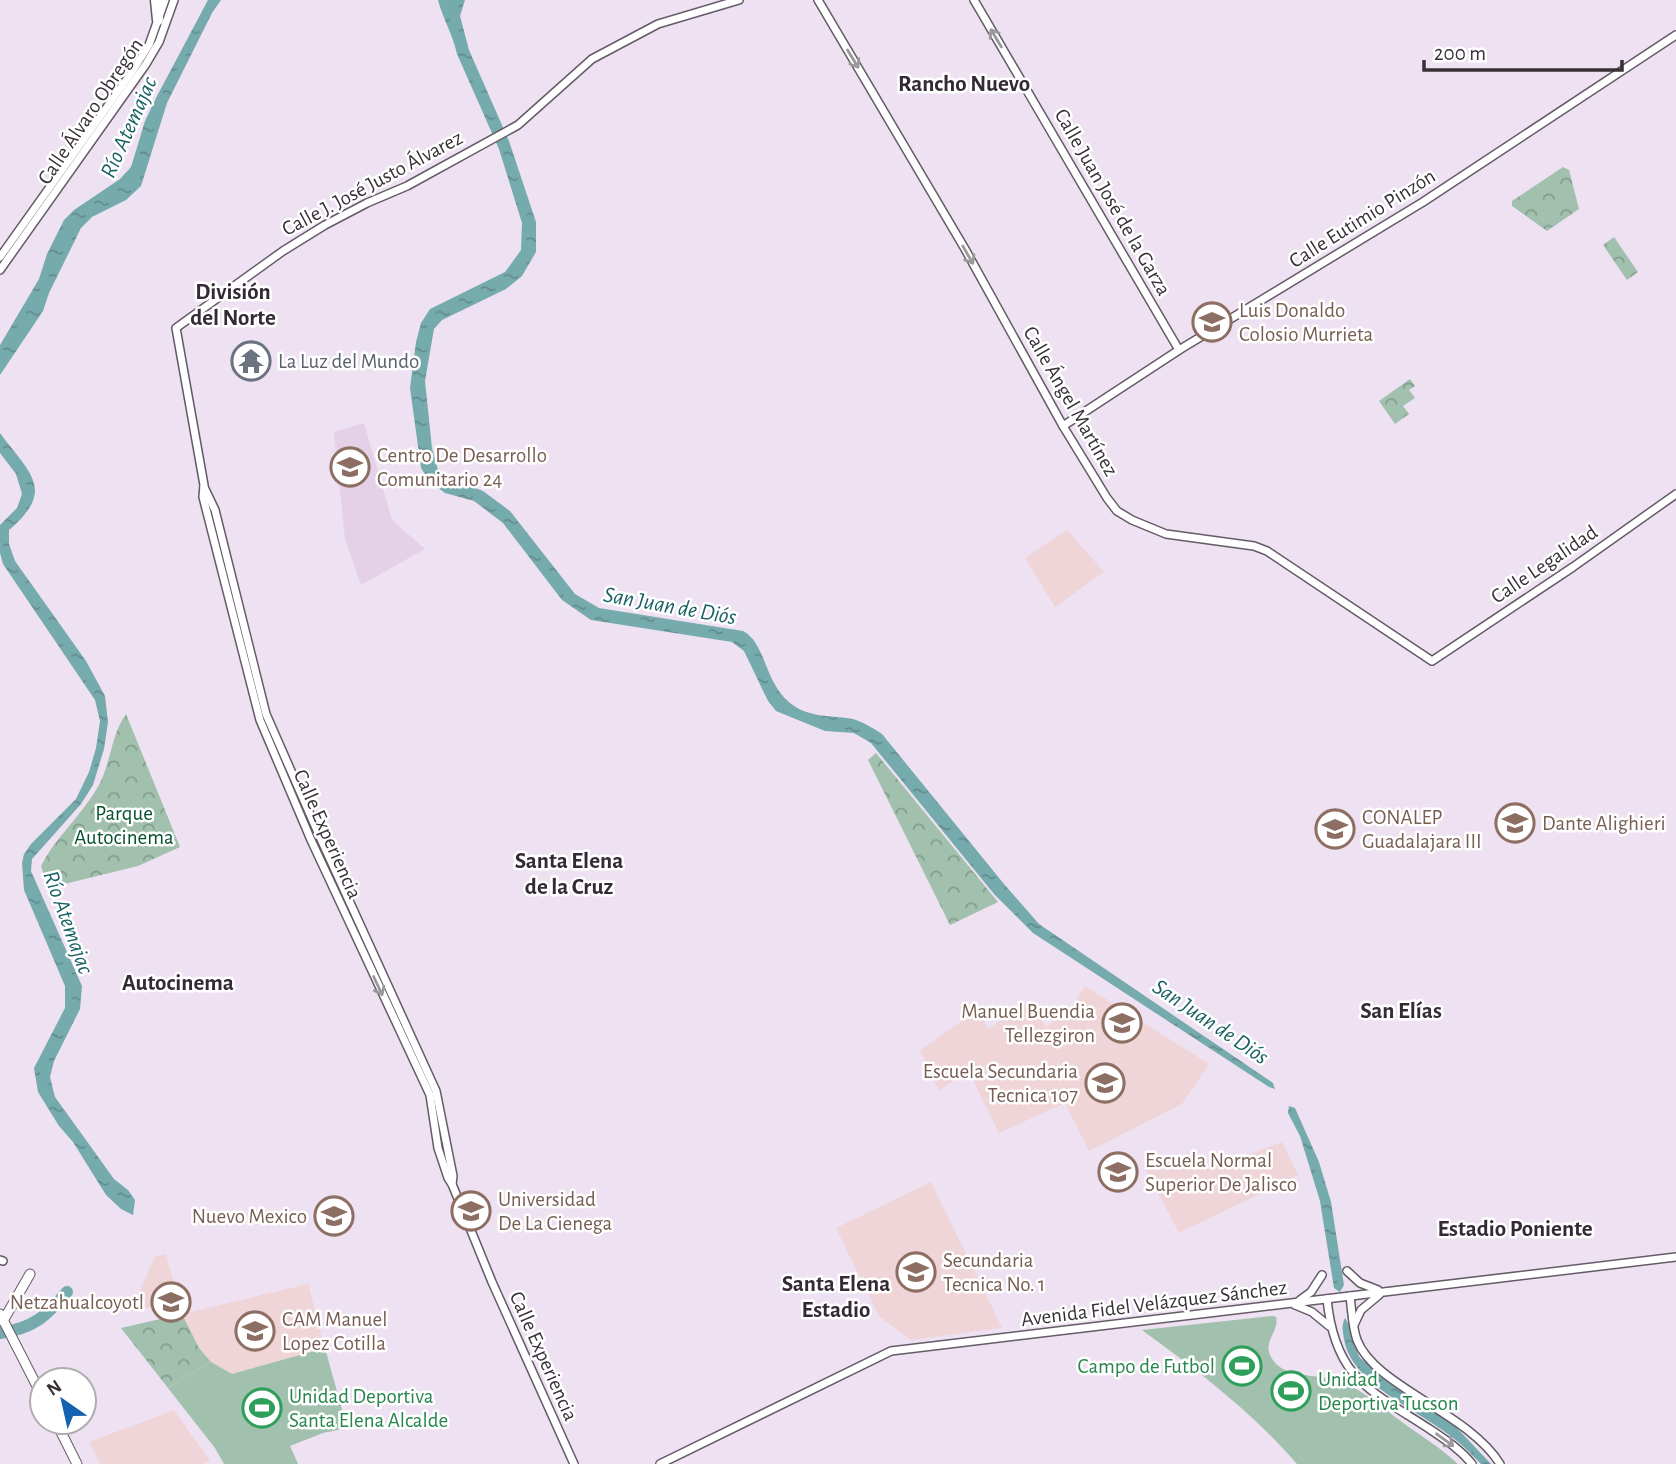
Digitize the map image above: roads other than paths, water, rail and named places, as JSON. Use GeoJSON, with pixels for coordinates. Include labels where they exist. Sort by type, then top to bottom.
{"type":"FeatureCollection","features":[{"type":"Feature","properties":{"kind":"highway"},"geometry":{"type":"LineString","coordinates":[[156,0],[159,20]]}},
{"type":"Feature","properties":{"kind":"main road"},"geometry":{"type":"LineString","coordinates":[[28,1368],[3,1319],[30,1275]]}},
{"type":"Feature","properties":{"kind":"main road"},"geometry":{"type":"LineString","coordinates":[[62,1436],[77,1464]]}},
{"type":"Feature","properties":{"kind":"street","name":"Calle Álvaro Obregón"},"geometry":{"type":"LineString","coordinates":[[0,257],[132,72],[149,45],[165,0]]}},
{"type":"Feature","properties":{"kind":"street","name":"Calle Álvaro Obregón"},"geometry":{"type":"LineString","coordinates":[[0,270],[146,64],[159,42],[174,0]]}},
{"type":"Feature","properties":{"kind":"street","name":"Calle J. José Justo Álvarez"},"geometry":{"type":"LineString","coordinates":[[176,328],[283,251],[325,225],[407,186],[518,125],[592,60],[657,24],[738,0]]}},
{"type":"Feature","properties":{"kind":"street","name":"Calle Ángel Martínez"},"geometry":{"type":"LineString","coordinates":[[818,0],[965,249],[1063,426],[1107,499],[1118,511],[1166,534],[1254,546],[1267,551],[1432,661]]}},
{"type":"Feature","properties":{"kind":"street","name":"Calle Juan José de la Garza"},"geometry":{"type":"LineString","coordinates":[[974,0],[1179,350]]}},
{"type":"Feature","properties":{"kind":"street","name":"Calle Eutimio Pinzón"},"geometry":{"type":"LineString","coordinates":[[1063,426],[1179,350],[1423,202],[1676,35]]}},
{"type":"Feature","properties":{"kind":"street","name":"Calle Experiencia"},"geometry":{"type":"LineString","coordinates":[[176,328],[204,485],[215,510],[266,714],[436,1091],[453,1176],[452,1184],[497,1294],[574,1464]]}},
{"type":"Feature","properties":{"kind":"street","name":"Calle Legalidad"},"geometry":{"type":"LineString","coordinates":[[1432,661],[1676,494]]}},
{"type":"Feature","properties":{"kind":"street","name":"Avenida Fidel Velázquez Sánchez"},"geometry":{"type":"LineString","coordinates":[[660,1464],[891,1351],[1676,1257]]}},
{"type":"Feature","properties":{"kind":"street"},"geometry":{"type":"LineString","coordinates":[[1347,1271],[1365,1286],[1389,1291]]}},
{"type":"Feature","properties":{"kind":"street"},"geometry":{"type":"LineString","coordinates":[[1291,1304],[1311,1292],[1322,1275]]}},
{"type":"Feature","properties":{"kind":"street"},"geometry":{"type":"LineString","coordinates":[[1354,1326],[1366,1305],[1376,1296],[1389,1291]]}},
{"type":"Feature","properties":{"kind":"street"},"geometry":{"type":"LineString","coordinates":[[1350,1296],[1358,1342],[1367,1357],[1382,1372],[1463,1425],[1483,1443],[1500,1464]]}},
{"type":"Feature","properties":{"kind":"street"},"geometry":{"type":"LineString","coordinates":[[1327,1299],[1329,1327],[1349,1370],[1364,1387],[1446,1440],[1472,1464]]}},
{"type":"Feature","properties":{"kind":"street"},"geometry":{"type":"LineString","coordinates":[[1291,1304],[1312,1312],[1329,1327]]}},
{"type":"Feature","properties":{"kind":"water"},"geometry":{"type":"Polygon","coordinates":[[[208,0],[221,0],[167,103],[141,186],[126,200],[92,217],[81,228],[43,311],[0,375],[0,345],[39,279],[47,254],[64,220],[74,210],[120,179],[131,167],[145,121],[208,0]]]}},
{"type":"Feature","properties":{"kind":"water"},"geometry":{"type":"Polygon","coordinates":[[[438,0],[465,0],[460,16],[469,50],[509,141],[536,222],[536,252],[522,276],[506,289],[442,320],[434,329],[425,381],[432,448],[438,470],[483,491],[510,511],[575,594],[599,608],[743,631],[756,644],[775,685],[790,703],[812,714],[857,720],[882,734],[1039,924],[1273,1083],[1275,1089],[1033,933],[994,894],[871,743],[854,733],[825,731],[776,711],[768,701],[744,651],[732,642],[591,620],[562,600],[503,523],[474,501],[445,493],[430,482],[421,468],[410,388],[421,323],[430,309],[505,272],[521,250],[522,223],[499,149],[457,54],[438,0]]]}},
{"type":"Feature","properties":{"kind":"water"},"geometry":{"type":"Polygon","coordinates":[[[0,433],[28,470],[35,492],[24,516],[9,530],[9,544],[15,561],[86,661],[105,696],[108,722],[104,749],[93,785],[81,804],[32,859],[31,871],[82,986],[80,1009],[54,1061],[50,1077],[55,1097],[114,1179],[128,1190],[135,1200],[133,1215],[121,1209],[106,1195],[38,1092],[34,1068],[65,1008],[65,986],[24,890],[22,863],[31,844],[76,799],[89,772],[100,721],[95,700],[3,564],[0,553],[0,525],[17,508],[22,494],[16,474],[0,453],[0,433]]]}},
{"type":"Feature","properties":{"kind":"water"},"geometry":{"type":"Polygon","coordinates":[[[1289,1106],[1295,1108],[1319,1162],[1331,1202],[1344,1285],[1340,1292],[1334,1288],[1320,1201],[1300,1136],[1288,1113],[1289,1106]]]}},
{"type":"Feature","properties":{"kind":"water"},"geometry":{"type":"Polygon","coordinates":[[[1345,1318],[1360,1358],[1455,1426],[1491,1464],[1481,1464],[1453,1438],[1387,1394],[1359,1369],[1349,1355],[1344,1339],[1345,1318]]]}},
{"type":"Feature","properties":{"kind":"waterway","name":"Río Atemajac"},"geometry":{"type":"LineString","coordinates":[[0,1333],[22,1328],[38,1320],[67,1292]]}},
{"type":"Feature","properties":{"kind":"place","name":"Luis Donaldo Colosio Murrieta"},"geometry":{"type":"Point","coordinates":[1212,322]}},
{"type":"Feature","properties":{"kind":"place","name":"La Luz del Mundo"},"geometry":{"type":"Point","coordinates":[251,361]}},
{"type":"Feature","properties":{"kind":"place","name":"Centro De Desarrollo Comunitario 24"},"geometry":{"type":"Point","coordinates":[350,467]}},
{"type":"Feature","properties":{"kind":"place","name":"Dante Alighieri"},"geometry":{"type":"Point","coordinates":[1515,823]}},
{"type":"Feature","properties":{"kind":"place","name":"CONALEP Guadalajara III"},"geometry":{"type":"Point","coordinates":[1335,829]}},
{"type":"Feature","properties":{"kind":"place","name":"Manuel Buendia Tellezgiron"},"geometry":{"type":"Point","coordinates":[1122,1023]}},
{"type":"Feature","properties":{"kind":"place","name":"Escuela Secundaria Tecnica 107"},"geometry":{"type":"Point","coordinates":[1105,1083]}},
{"type":"Feature","properties":{"kind":"place","name":"Escuela Normal Superior De Jalisco"},"geometry":{"type":"Point","coordinates":[1118,1172]}},
{"type":"Feature","properties":{"kind":"place","name":"Universidad De La Cienega"},"geometry":{"type":"Point","coordinates":[471,1211]}},
{"type":"Feature","properties":{"kind":"place","name":"Nuevo Mexico"},"geometry":{"type":"Point","coordinates":[334,1216]}},
{"type":"Feature","properties":{"kind":"place","name":"Secundaria Tecnica No. 1"},"geometry":{"type":"Point","coordinates":[916,1272]}},
{"type":"Feature","properties":{"kind":"place","name":"Netzahualcoyotl"},"geometry":{"type":"Point","coordinates":[171,1302]}},
{"type":"Feature","properties":{"kind":"place","name":"CAM Manuel Lopez Cotilla"},"geometry":{"type":"Point","coordinates":[255,1331]}},
{"type":"Feature","properties":{"kind":"place","name":"Campo de Futbol"},"geometry":{"type":"Point","coordinates":[1242,1366]}},
{"type":"Feature","properties":{"kind":"place","name":"Unidad Deportiva Tucson"},"geometry":{"type":"Point","coordinates":[1291,1391]}},
{"type":"Feature","properties":{"kind":"place","name":"Unidad Deportiva Santa Elena Alcalde"},"geometry":{"type":"Point","coordinates":[262,1408]}},
{"type":"Feature","properties":{"kind":"district","name":"Rancho Nuevo"},"geometry":{"type":"Point","coordinates":[964,83]}},
{"type":"Feature","properties":{"kind":"district","name":"División del Norte"},"geometry":{"type":"Point","coordinates":[233,304]}},
{"type":"Feature","properties":{"kind":"district","name":"Santa Elena de la Cruz"},"geometry":{"type":"Point","coordinates":[569,873]}},
{"type":"Feature","properties":{"kind":"district","name":"Autocinema"},"geometry":{"type":"Point","coordinates":[178,982]}},
{"type":"Feature","properties":{"kind":"district","name":"San Elías"},"geometry":{"type":"Point","coordinates":[1401,1010]}},
{"type":"Feature","properties":{"kind":"district","name":"Estadio Poniente"},"geometry":{"type":"Point","coordinates":[1515,1228]}},
{"type":"Feature","properties":{"kind":"district","name":"Santa Elena Estadio"},"geometry":{"type":"Point","coordinates":[836,1296]}},
{"type":"Feature","properties":{"kind":"water label","name":"San Juan de Diós"},"geometry":{"type":"Point","coordinates":[670,605]}},
{"type":"Feature","properties":{"kind":"water label","name":"San Juan de Diós"},"geometry":{"type":"Point","coordinates":[1211,1021]}},
{"type":"Feature","properties":{"kind":"park label","name":"Parque Autocinema"},"geometry":{"type":"Point","coordinates":[124,825]}}]}
